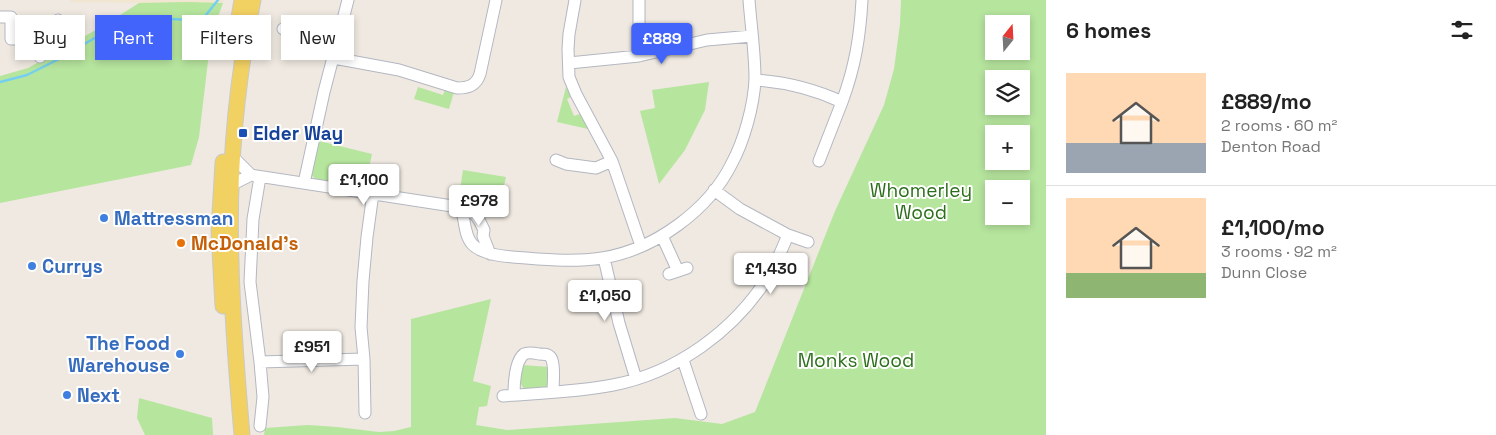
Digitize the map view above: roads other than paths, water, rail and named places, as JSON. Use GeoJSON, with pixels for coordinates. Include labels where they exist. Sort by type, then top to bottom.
{"type":"FeatureCollection","features":[{"type":"Feature","properties":{"kind":"main road"},"geometry":{"type":"LineString","coordinates":[[232,435],[219,258],[219,231],[220,192],[230,80],[242,0]]}},
{"type":"Feature","properties":{"kind":"main road"},"geometry":{"type":"LineString","coordinates":[[242,435],[233,313],[231,185],[239,82],[253,0]]}},
{"type":"Feature","properties":{"kind":"street"},"geometry":{"type":"LineString","coordinates":[[344,15],[348,0]]}},
{"type":"Feature","properties":{"kind":"street"},"geometry":{"type":"LineString","coordinates":[[345,60],[399,70],[457,88],[466,88],[478,79],[480,74],[496,0]]}},
{"type":"Feature","properties":{"kind":"street"},"geometry":{"type":"LineString","coordinates":[[575,0],[569,34],[569,77],[576,94],[612,161],[641,246]]}},
{"type":"Feature","properties":{"kind":"street"},"geometry":{"type":"LineString","coordinates":[[639,0],[639,56]]}},
{"type":"Feature","properties":{"kind":"street"},"geometry":{"type":"LineString","coordinates":[[461,208],[468,238],[472,244],[490,254],[510,257],[560,261],[604,258],[624,253],[662,236],[693,213],[714,190],[731,166],[740,148],[754,80],[749,0]]}},
{"type":"Feature","properties":{"kind":"street"},"geometry":{"type":"LineString","coordinates":[[819,161],[855,62],[862,0]]}},
{"type":"Feature","properties":{"kind":"street"},"geometry":{"type":"LineString","coordinates":[[0,17],[11,17],[12,39],[15,39]]}},
{"type":"Feature","properties":{"kind":"street"},"geometry":{"type":"LineString","coordinates":[[569,63],[639,56],[707,40],[752,36]]}},
{"type":"Feature","properties":{"kind":"street"},"geometry":{"type":"LineString","coordinates":[[304,183],[324,92],[333,60]]}},
{"type":"Feature","properties":{"kind":"street"},"geometry":{"type":"LineString","coordinates":[[754,80],[798,86],[842,102]]}},
{"type":"Feature","properties":{"kind":"street"},"geometry":{"type":"LineString","coordinates":[[233,157],[255,176]]}},
{"type":"Feature","properties":{"kind":"street"},"geometry":{"type":"LineString","coordinates":[[556,160],[566,164],[596,168],[612,161]]}},
{"type":"Feature","properties":{"kind":"street"},"geometry":{"type":"LineString","coordinates":[[255,176],[250,282],[263,397],[260,426]]}},
{"type":"Feature","properties":{"kind":"street"},"geometry":{"type":"LineString","coordinates":[[231,185],[255,176],[461,208],[474,213],[480,222],[490,254]]}},
{"type":"Feature","properties":{"kind":"street"},"geometry":{"type":"LineString","coordinates":[[714,190],[740,209],[788,236],[808,242]]}},
{"type":"Feature","properties":{"kind":"street"},"geometry":{"type":"LineString","coordinates":[[365,413],[364,359],[361,327],[366,237],[372,193]]}},
{"type":"Feature","properties":{"kind":"street"},"geometry":{"type":"LineString","coordinates":[[662,236],[678,271]]}},
{"type":"Feature","properties":{"kind":"street"},"geometry":{"type":"LineString","coordinates":[[553,391],[553,364],[550,356],[528,353],[521,357],[508,395],[553,391],[612,385],[636,379],[683,360],[731,322],[750,301],[768,276],[788,236]]}},
{"type":"Feature","properties":{"kind":"street"},"geometry":{"type":"LineString","coordinates":[[604,258],[619,323],[636,379]]}},
{"type":"Feature","properties":{"kind":"street"},"geometry":{"type":"LineString","coordinates":[[260,362],[364,359]]}},
{"type":"Feature","properties":{"kind":"street"},"geometry":{"type":"LineString","coordinates":[[683,360],[701,414]]}},
{"type":"Feature","properties":{"kind":"street"},"geometry":{"type":"LineString","coordinates":[[240,410],[261,409]]}},
{"type":"Feature","properties":{"kind":"waterway"},"geometry":{"type":"LineString","coordinates":[[0,82],[27,75],[132,18],[202,20],[218,0]]}},
{"type":"Feature","properties":{"kind":"place","name":"Elder Way"},"geometry":{"type":"Point","coordinates":[243,133]}},
{"type":"Feature","properties":{"kind":"place","name":"Mattressman"},"geometry":{"type":"Point","coordinates":[104,218]}},
{"type":"Feature","properties":{"kind":"place","name":"McDonald's"},"geometry":{"type":"Point","coordinates":[181,243]}},
{"type":"Feature","properties":{"kind":"place","name":"Currys"},"geometry":{"type":"Point","coordinates":[32,266]}},
{"type":"Feature","properties":{"kind":"place","name":"The Food Warehouse"},"geometry":{"type":"Point","coordinates":[180,354]}},
{"type":"Feature","properties":{"kind":"place","name":"Next"},"geometry":{"type":"Point","coordinates":[67,395]}},
{"type":"Feature","properties":{"kind":"park label","name":"Whomerley Wood"},"geometry":{"type":"Point","coordinates":[921,201]}},
{"type":"Feature","properties":{"kind":"park label","name":"Monks Wood"},"geometry":{"type":"Point","coordinates":[856,360]}}]}
